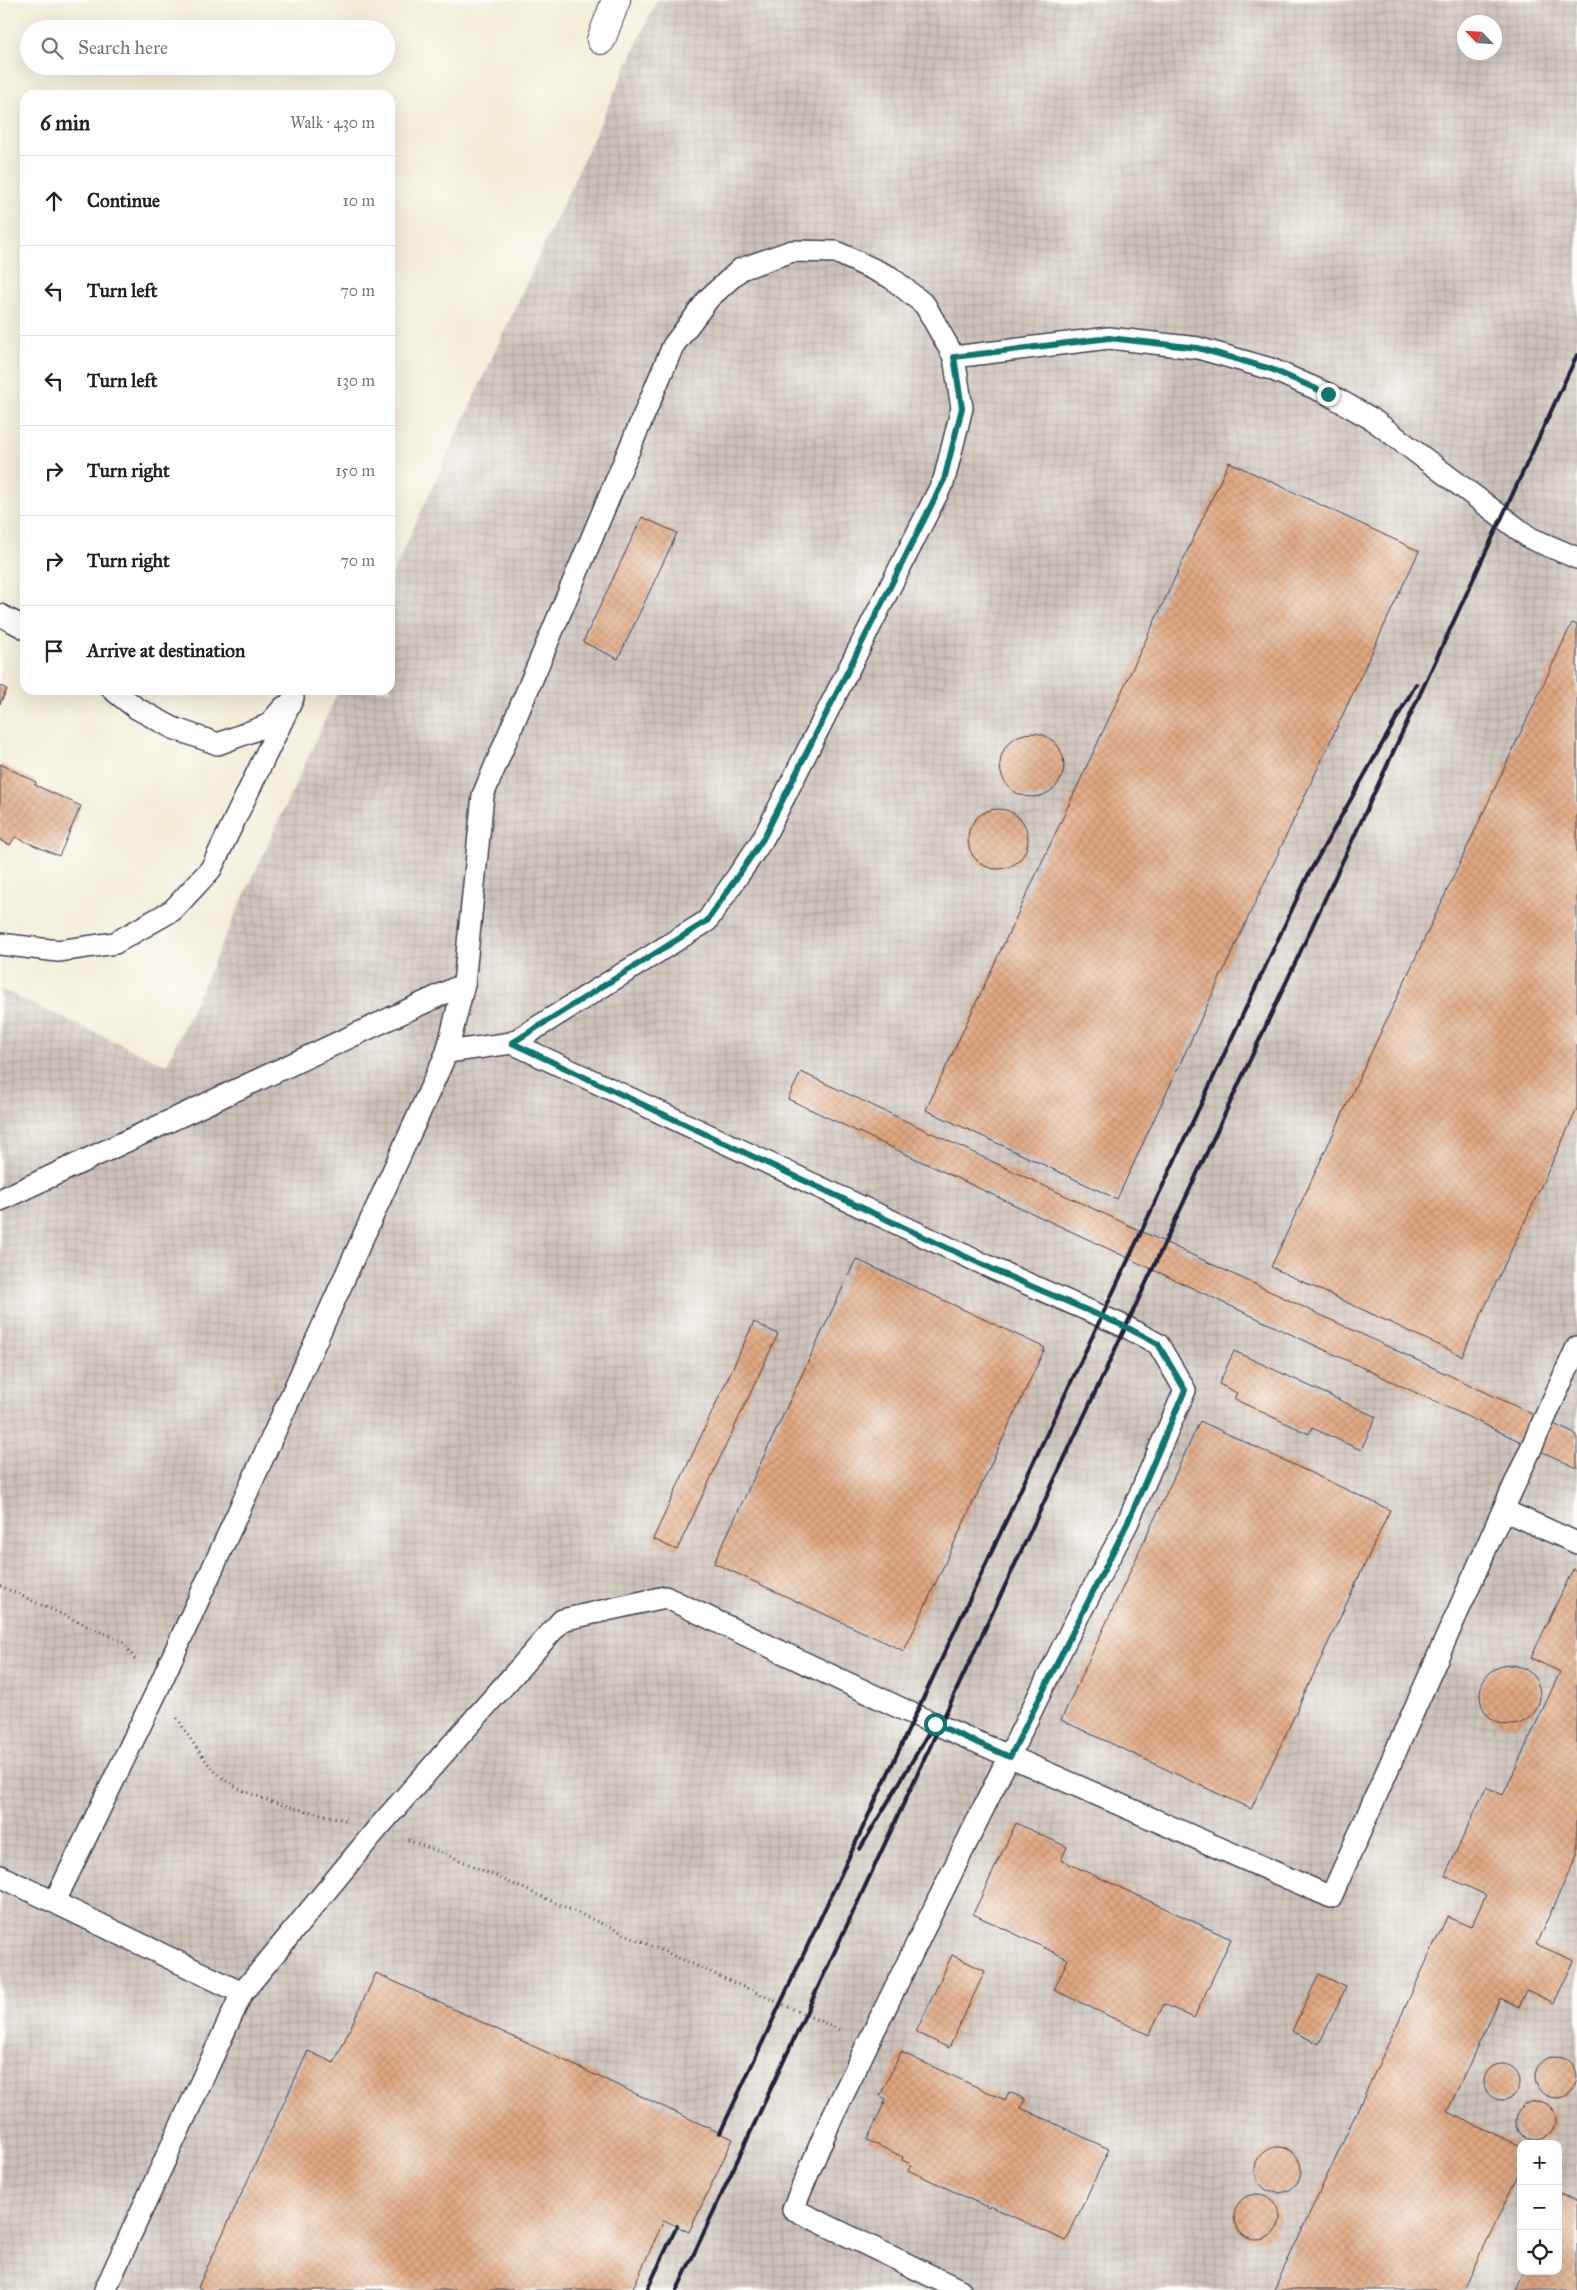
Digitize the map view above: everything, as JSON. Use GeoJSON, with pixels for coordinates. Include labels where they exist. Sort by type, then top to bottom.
{"type":"FeatureCollection","features":[{"type":"Feature","properties":{"kind":"street"},"geometry":{"type":"LineString","coordinates":[[601,40],[616,0]]}},
{"type":"Feature","properties":{"kind":"lane"},"geometry":{"type":"LineString","coordinates":[[55,1901],[157,1692],[447,1052],[464,984],[483,795],[673,346],[709,298],[741,269],[792,251],[836,252],[890,277],[925,305],[954,357],[962,408],[944,480],[763,839],[707,921],[512,1043],[447,1052]]}},
{"type":"Feature","properties":{"kind":"lane"},"geometry":{"type":"LineString","coordinates":[[954,357],[1109,338],[1198,348],[1271,369],[1328,394],[1372,419],[1530,538],[1577,558]]}},
{"type":"Feature","properties":{"kind":"lane"},"geometry":{"type":"LineString","coordinates":[[0,615],[20,625]]}},
{"type":"Feature","properties":{"kind":"lane"},"geometry":{"type":"LineString","coordinates":[[0,944],[58,951],[116,943],[173,910],[211,869],[293,698],[268,725],[218,744],[172,728],[136,708],[119,695]]}},
{"type":"Feature","properties":{"kind":"lane"},"geometry":{"type":"LineString","coordinates":[[0,1200],[464,984]]}},
{"type":"Feature","properties":{"kind":"lane"},"geometry":{"type":"LineString","coordinates":[[512,1043],[994,1270],[1102,1316],[1158,1344],[1185,1390],[1127,1524],[868,2043],[792,2209],[960,2290]]}},
{"type":"Feature","properties":{"kind":"lane"},"geometry":{"type":"LineString","coordinates":[[106,2290],[242,1993],[377,1829],[562,1620],[665,1597],[915,1715],[1331,1897],[1577,1347]]}},
{"type":"Feature","properties":{"kind":"lane"},"geometry":{"type":"LineString","coordinates":[[1503,1510],[1577,1543]]}},
{"type":"Feature","properties":{"kind":"lane"},"geometry":{"type":"LineString","coordinates":[[0,1876],[242,1993]]}},
{"type":"Feature","properties":{"kind":"path"},"geometry":{"type":"LineString","coordinates":[[0,1586],[123,1642],[213,1769],[239,1789],[377,1829],[455,1858],[868,2043]]}},
{"type":"Feature","properties":{"kind":"shaded area"},"geometry":{"type":"Polygon","coordinates":[[[657,0],[1577,0],[1577,2290],[0,2290],[0,989],[166,1065],[337,695],[395,695],[395,568],[657,0]]]}},
{"type":"Feature","properties":{"kind":"building"},"geometry":{"type":"Polygon","coordinates":[[[1229,462],[1419,551],[1117,1199],[926,1110],[1229,462]]]}},
{"type":"Feature","properties":{"kind":"building"},"geometry":{"type":"Polygon","coordinates":[[[642,517],[677,533],[618,659],[583,642],[642,517]]]}},
{"type":"Feature","properties":{"kind":"building"},"geometry":{"type":"Polygon","coordinates":[[[1572,623],[1577,625],[1577,1109],[1462,1356],[1271,1267],[1572,623]]]}},
{"type":"Feature","properties":{"kind":"building"},"geometry":{"type":"Polygon","coordinates":[[[0,686],[7,689],[0,704],[0,686]]]}},
{"type":"Feature","properties":{"kind":"building"},"geometry":{"type":"Polygon","coordinates":[[[1032,733],[1050,739],[1058,747],[1064,765],[1058,783],[1050,791],[1032,797],[1014,791],[1006,783],[1000,765],[1006,747],[1014,739],[1032,733]]]}},
{"type":"Feature","properties":{"kind":"building"},"geometry":{"type":"Polygon","coordinates":[[[0,764],[36,782],[35,785],[81,806],[59,856],[15,837],[10,845],[0,840],[0,764]]]}},
{"type":"Feature","properties":{"kind":"building"},"geometry":{"type":"Polygon","coordinates":[[[992,809],[1004,809],[1015,814],[1023,822],[1028,833],[1026,851],[1015,864],[1004,869],[992,869],[981,864],[973,856],[968,845],[968,833],[973,822],[981,814],[992,809]]]}},
{"type":"Feature","properties":{"kind":"building"},"geometry":{"type":"Polygon","coordinates":[[[801,1072],[1577,1435],[1577,1468],[788,1099],[801,1072]]]}},
{"type":"Feature","properties":{"kind":"building"},"geometry":{"type":"Polygon","coordinates":[[[856,1259],[1045,1348],[904,1651],[714,1563],[856,1259]]]}},
{"type":"Feature","properties":{"kind":"building"},"geometry":{"type":"Polygon","coordinates":[[[754,1322],[778,1334],[677,1550],[653,1539],[754,1322]]]}},
{"type":"Feature","properties":{"kind":"building"},"geometry":{"type":"Polygon","coordinates":[[[1234,1351],[1376,1417],[1361,1450],[1312,1428],[1309,1434],[1234,1399],[1237,1393],[1219,1384],[1234,1351]]]}},
{"type":"Feature","properties":{"kind":"building"},"geometry":{"type":"Polygon","coordinates":[[[1200,1421],[1390,1510],[1251,1809],[1061,1720],[1200,1421]]]}},
{"type":"Feature","properties":{"kind":"building"},"geometry":{"type":"Polygon","coordinates":[[[1573,1569],[1577,1571],[1577,1855],[1536,1944],[1574,1961],[1554,2003],[1527,1990],[1519,2007],[1500,1998],[1447,2112],[1517,2144],[1517,2177],[1464,2290],[1274,2290],[1447,1917],[1471,1927],[1486,1895],[1445,1876],[1486,1787],[1503,1795],[1560,1672],[1531,1658],[1573,1569]]]}},
{"type":"Feature","properties":{"kind":"building"},"geometry":{"type":"Polygon","coordinates":[[[1504,1665],[1516,1665],[1527,1670],[1535,1678],[1540,1689],[1538,1707],[1527,1720],[1516,1725],[1504,1725],[1493,1720],[1485,1712],[1480,1701],[1480,1689],[1485,1678],[1493,1670],[1504,1665]]]}},
{"type":"Feature","properties":{"kind":"building"},"geometry":{"type":"Polygon","coordinates":[[[1016,1823],[1067,1847],[1061,1860],[1231,1939],[1194,2018],[1164,2004],[1149,2035],[1054,1990],[1068,1959],[973,1914],[1016,1823]]]}},
{"type":"Feature","properties":{"kind":"building"},"geometry":{"type":"Polygon","coordinates":[[[952,1955],[985,1971],[949,2048],[916,2032],[952,1955]]]}},
{"type":"Feature","properties":{"kind":"building"},"geometry":{"type":"Polygon","coordinates":[[[376,1973],[733,2139],[689,2232],[664,2220],[632,2290],[204,2290],[198,2287],[308,2051],[334,2063],[376,1973]]]}},
{"type":"Feature","properties":{"kind":"building"},"geometry":{"type":"Polygon","coordinates":[[[1319,1974],[1346,1987],[1319,2044],[1292,2031],[1319,1974]]]}},
{"type":"Feature","properties":{"kind":"building"},"geometry":{"type":"Polygon","coordinates":[[[901,2052],[1005,2100],[1009,2092],[1025,2099],[1021,2108],[1109,2149],[1066,2241],[908,2170],[911,2164],[902,2160],[903,2157],[867,2140],[886,2099],[880,2096],[901,2052]]]}},
{"type":"Feature","properties":{"kind":"building"},"geometry":{"type":"Polygon","coordinates":[[[1556,2056],[1571,2062],[1577,2077],[1571,2092],[1556,2098],[1541,2092],[1535,2077],[1541,2062],[1556,2056]]]}},
{"type":"Feature","properties":{"kind":"building"},"geometry":{"type":"Polygon","coordinates":[[[1502,2064],[1509,2065],[1515,2069],[1519,2075],[1519,2089],[1515,2095],[1509,2099],[1502,2100],[1495,2099],[1489,2095],[1485,2089],[1484,2082],[1485,2075],[1489,2069],[1495,2065],[1502,2064]]]}},
{"type":"Feature","properties":{"kind":"building"},"geometry":{"type":"Polygon","coordinates":[[[1536,2101],[1547,2104],[1553,2110],[1556,2121],[1553,2132],[1547,2138],[1540,2140],[1525,2138],[1519,2132],[1516,2121],[1519,2110],[1525,2104],[1536,2101]]]}},
{"type":"Feature","properties":{"kind":"building"},"geometry":{"type":"Polygon","coordinates":[[[1283,2147],[1295,2153],[1300,2161],[1300,2179],[1295,2187],[1287,2192],[1273,2193],[1261,2187],[1256,2179],[1255,2165],[1261,2153],[1269,2148],[1283,2147]]]}},
{"type":"Feature","properties":{"kind":"building"},"geometry":{"type":"Polygon","coordinates":[[[1262,2194],[1274,2200],[1279,2208],[1279,2226],[1274,2234],[1266,2239],[1252,2240],[1240,2234],[1235,2226],[1234,2212],[1240,2200],[1248,2195],[1262,2194]]]}},
{"type":"Feature","properties":{"kind":"building"},"geometry":{"type":"Polygon","coordinates":[[[1562,2194],[1577,2201],[1577,2290],[1517,2290],[1524,2275],[1562,2275],[1562,2194]]]}},
{"type":"Feature","properties":{"kind":"railway"},"geometry":{"type":"LineString","coordinates":[[677,2290],[1577,355]]}},
{"type":"Feature","properties":{"kind":"railway"},"geometry":{"type":"LineString","coordinates":[[720,2133],[1308,875],[1416,684]]}},
{"type":"Feature","properties":{"kind":"railway"},"geometry":{"type":"LineString","coordinates":[[860,1849],[933,1726]]}},
{"type":"Feature","properties":{"kind":"railway"},"geometry":{"type":"LineString","coordinates":[[647,2290],[677,2226]]}},
{"type":"Feature","properties":{"kind":"route"},"geometry":{"type":"LineString","coordinates":[[935,1724],[1010,1757],[1071,1630],[1127,1524],[1185,1390],[1158,1344],[1102,1316],[994,1270],[512,1043],[707,921],[763,839],[944,480],[962,408],[954,357],[1109,338],[1198,348],[1271,369],[1328,394]]}}]}
